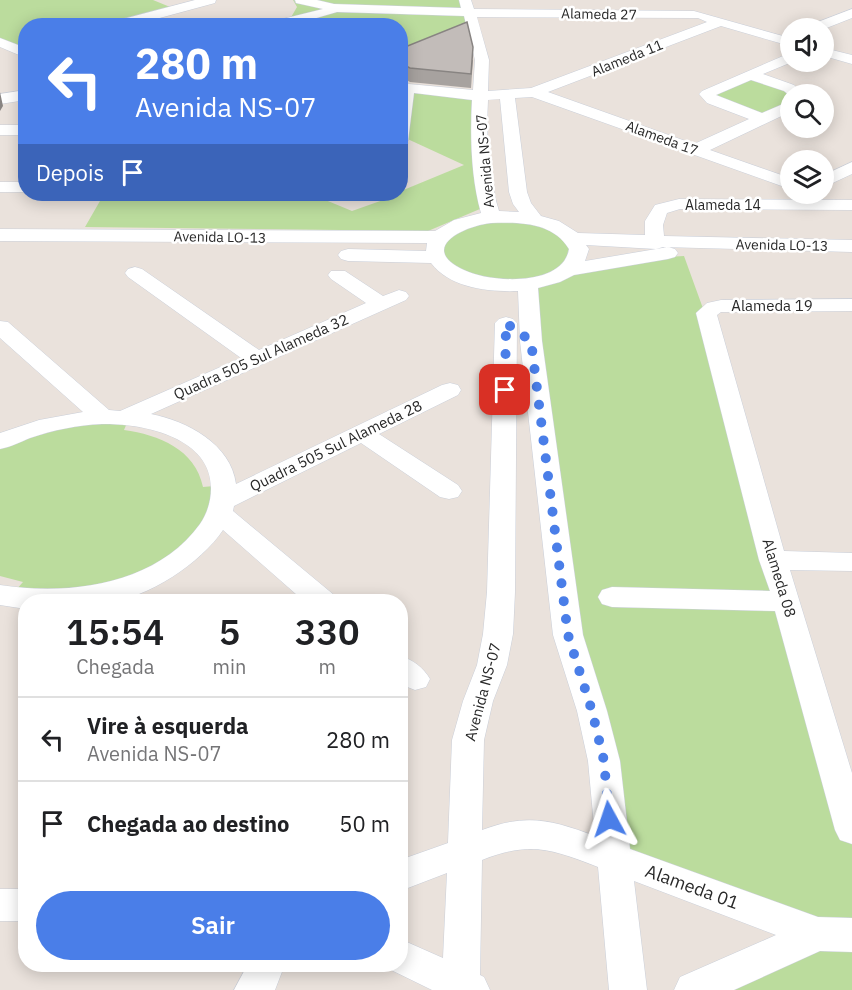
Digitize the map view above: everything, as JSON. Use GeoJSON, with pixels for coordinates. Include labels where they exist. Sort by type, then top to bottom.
{"type":"FeatureCollection","features":[{"type":"Feature","properties":{"kind":"street"},"geometry":{"type":"LineString","coordinates":[[153,0],[175,9]]}},
{"type":"Feature","properties":{"kind":"street"},"geometry":{"type":"LineString","coordinates":[[142,18],[210,0]]}},
{"type":"Feature","properties":{"kind":"street"},"geometry":{"type":"LineString","coordinates":[[291,18],[297,7],[293,0]]}},
{"type":"Feature","properties":{"kind":"street"},"geometry":{"type":"LineString","coordinates":[[301,0],[343,9]]}},
{"type":"Feature","properties":{"kind":"street"},"geometry":{"type":"LineString","coordinates":[[649,0],[780,39]]}},
{"type":"Feature","properties":{"kind":"street","name":"Alameda 27"},"geometry":{"type":"LineString","coordinates":[[343,9],[467,6],[694,15]]}},
{"type":"Feature","properties":{"kind":"street","name":"Avenida NS-07"},"geometry":{"type":"LineString","coordinates":[[467,6],[482,60],[479,121],[487,206],[491,217]]}},
{"type":"Feature","properties":{"kind":"street"},"geometry":{"type":"LineString","coordinates":[[300,18],[343,9]]}},
{"type":"Feature","properties":{"kind":"street"},"geometry":{"type":"LineString","coordinates":[[834,20],[852,13]]}},
{"type":"Feature","properties":{"kind":"street","name":"Alameda 11"},"geometry":{"type":"LineString","coordinates":[[533,92],[573,80],[719,22]]}},
{"type":"Feature","properties":{"kind":"street"},"geometry":{"type":"LineString","coordinates":[[0,42],[18,49]]}},
{"type":"Feature","properties":{"kind":"street"},"geometry":{"type":"LineString","coordinates":[[834,55],[852,60]]}},
{"type":"Feature","properties":{"kind":"street"},"geometry":{"type":"LineString","coordinates":[[760,118],[712,100],[708,96],[709,92],[780,62]]}},
{"type":"Feature","properties":{"kind":"street"},"geometry":{"type":"LineString","coordinates":[[750,75],[780,85]]}},
{"type":"Feature","properties":{"kind":"street"},"geometry":{"type":"LineString","coordinates":[[408,87],[482,96],[533,92]]}},
{"type":"Feature","properties":{"kind":"street","name":"Alameda 17"},"geometry":{"type":"LineString","coordinates":[[533,92],[780,180]]}},
{"type":"Feature","properties":{"kind":"street","name":"Avenida NS-07"},"geometry":{"type":"LineString","coordinates":[[507,94],[522,204]]}},
{"type":"Feature","properties":{"kind":"street"},"geometry":{"type":"LineString","coordinates":[[0,99],[18,96]]}},
{"type":"Feature","properties":{"kind":"street"},"geometry":{"type":"LineString","coordinates":[[695,150],[780,110]]}},
{"type":"Feature","properties":{"kind":"street"},"geometry":{"type":"LineString","coordinates":[[0,130],[18,130]]}},
{"type":"Feature","properties":{"kind":"street"},"geometry":{"type":"LineString","coordinates":[[834,177],[852,167]]}},
{"type":"Feature","properties":{"kind":"street"},"geometry":{"type":"LineString","coordinates":[[484,180],[522,204],[536,220]]}},
{"type":"Feature","properties":{"kind":"street"},"geometry":{"type":"LineString","coordinates":[[0,187],[18,187]]}},
{"type":"Feature","properties":{"kind":"street","name":"Alameda 14"},"geometry":{"type":"LineString","coordinates":[[656,243],[653,231],[655,217],[661,209],[694,203],[780,204]]}},
{"type":"Feature","properties":{"kind":"street","name":"Alameda 14"},"geometry":{"type":"LineString","coordinates":[[787,204],[852,205]]}},
{"type":"Feature","properties":{"kind":"street"},"geometry":{"type":"LineString","coordinates":[[436,257],[434,250],[439,237],[460,224],[491,217],[536,220],[561,229],[574,239],[579,249],[579,256],[568,270]]}},
{"type":"Feature","properties":{"kind":"street","name":"Avenida LO-13"},"geometry":{"type":"LineString","coordinates":[[0,235],[439,237]]}},
{"type":"Feature","properties":{"kind":"street","name":"Avenida LO-13"},"geometry":{"type":"LineString","coordinates":[[574,239],[656,243],[852,246]]}},
{"type":"Feature","properties":{"kind":"street","name":"Avenida LO-13"},"geometry":{"type":"LineString","coordinates":[[0,251],[436,257],[456,274],[492,284],[528,284],[551,279],[568,270],[606,262],[650,258],[712,244]]}},
{"type":"Feature","properties":{"kind":"street"},"geometry":{"type":"LineString","coordinates":[[135,273],[257,359]]}},
{"type":"Feature","properties":{"kind":"street","name":"Quadra 505 Sul Alameda 32"},"geometry":{"type":"LineString","coordinates":[[157,412],[257,359],[391,300],[338,275]]}},
{"type":"Feature","properties":{"kind":"street","name":"Avenida NS-07"},"geometry":{"type":"LineString","coordinates":[[465,988],[468,740],[478,701],[492,665],[498,634],[501,592],[506,323],[502,303],[492,284]]}},
{"type":"Feature","properties":{"kind":"street"},"geometry":{"type":"LineString","coordinates":[[528,284],[531,341],[568,635],[592,711],[604,761],[628,990]]}},
{"type":"Feature","properties":{"kind":"street","name":"Alameda 19"},"geometry":{"type":"LineString","coordinates":[[709,324],[706,313],[714,307],[852,305]]}},
{"type":"Feature","properties":{"kind":"street"},"geometry":{"type":"LineString","coordinates":[[506,323],[531,341]]}},
{"type":"Feature","properties":{"kind":"street","name":"Alameda 08"},"geometry":{"type":"LineString","coordinates":[[709,324],[773,560],[787,601],[852,830]]}},
{"type":"Feature","properties":{"kind":"street"},"geometry":{"type":"LineString","coordinates":[[0,327],[79,409],[113,417],[157,412],[202,445],[217,462],[219,507],[231,531],[248,537],[315,594]]}},
{"type":"Feature","properties":{"kind":"street","name":"Quadra 505 Sul Alameda 28"},"geometry":{"type":"LineString","coordinates":[[101,594],[125,587],[159,572],[188,552],[219,507],[262,482],[450,390]]}},
{"type":"Feature","properties":{"kind":"street"},"geometry":{"type":"LineString","coordinates":[[0,442],[79,409]]}},
{"type":"Feature","properties":{"kind":"street"},"geometry":{"type":"LineString","coordinates":[[362,433],[449,491]]}},
{"type":"Feature","properties":{"kind":"street"},"geometry":{"type":"LineString","coordinates":[[773,560],[852,562]]}},
{"type":"Feature","properties":{"kind":"street"},"geometry":{"type":"LineString","coordinates":[[612,597],[787,601]]}},
{"type":"Feature","properties":{"kind":"street","name":"Alameda 01"},"geometry":{"type":"LineString","coordinates":[[408,873],[505,836],[525,833],[561,838],[835,934]]}},
{"type":"Feature","properties":{"kind":"street"},"geometry":{"type":"LineString","coordinates":[[0,905],[18,905]]}},
{"type":"Feature","properties":{"kind":"street","name":"Alameda 01"},"geometry":{"type":"LineString","coordinates":[[693,990],[835,934]]}},
{"type":"Feature","properties":{"kind":"street"},"geometry":{"type":"LineString","coordinates":[[408,960],[465,988]]}},
{"type":"Feature","properties":{"kind":"street"},"geometry":{"type":"LineString","coordinates":[[253,990],[264,972]]}},
{"type":"Feature","properties":{"kind":"green space"},"geometry":{"type":"Polygon","coordinates":[[[0,0],[153,0],[175,9],[140,18],[18,18],[18,47],[0,41],[0,0]]]}},
{"type":"Feature","properties":{"kind":"green space"},"geometry":{"type":"Polygon","coordinates":[[[293,0],[466,0],[475,30],[408,54],[408,18],[291,18],[297,7],[293,0]]]}},
{"type":"Feature","properties":{"kind":"green space"},"geometry":{"type":"Polygon","coordinates":[[[750,75],[780,85],[780,109],[760,118],[712,100],[714,90],[750,75]]]}},
{"type":"Feature","properties":{"kind":"green space"},"geometry":{"type":"Polygon","coordinates":[[[408,88],[482,96],[487,206],[428,231],[85,227],[100,201],[328,201],[352,211],[380,201],[408,201],[408,188],[464,165],[408,139],[408,88]]]}},
{"type":"Feature","properties":{"kind":"green space"},"geometry":{"type":"Polygon","coordinates":[[[521,218],[574,239],[569,269],[650,258],[684,256],[709,325],[852,830],[852,990],[693,990],[817,934],[613,858],[528,284],[510,285],[444,266],[439,237],[451,227],[521,218]]]}},
{"type":"Feature","properties":{"kind":"green space"},"geometry":{"type":"Polygon","coordinates":[[[127,423],[124,430],[162,440],[184,454],[199,474],[203,487],[214,486],[210,511],[186,544],[149,569],[97,588],[16,590],[23,582],[0,576],[0,449],[12,443],[78,424],[127,423]]]}},
{"type":"Feature","properties":{"kind":"building"},"geometry":{"type":"Polygon","coordinates":[[[467,22],[473,47],[471,74],[410,68],[408,67],[408,46],[467,22]]]}},
{"type":"Feature","properties":{"kind":"route"},"geometry":{"type":"LineString","coordinates":[[505,390],[506,323],[531,341],[568,635],[592,711],[604,761],[609,819]]}}]}
